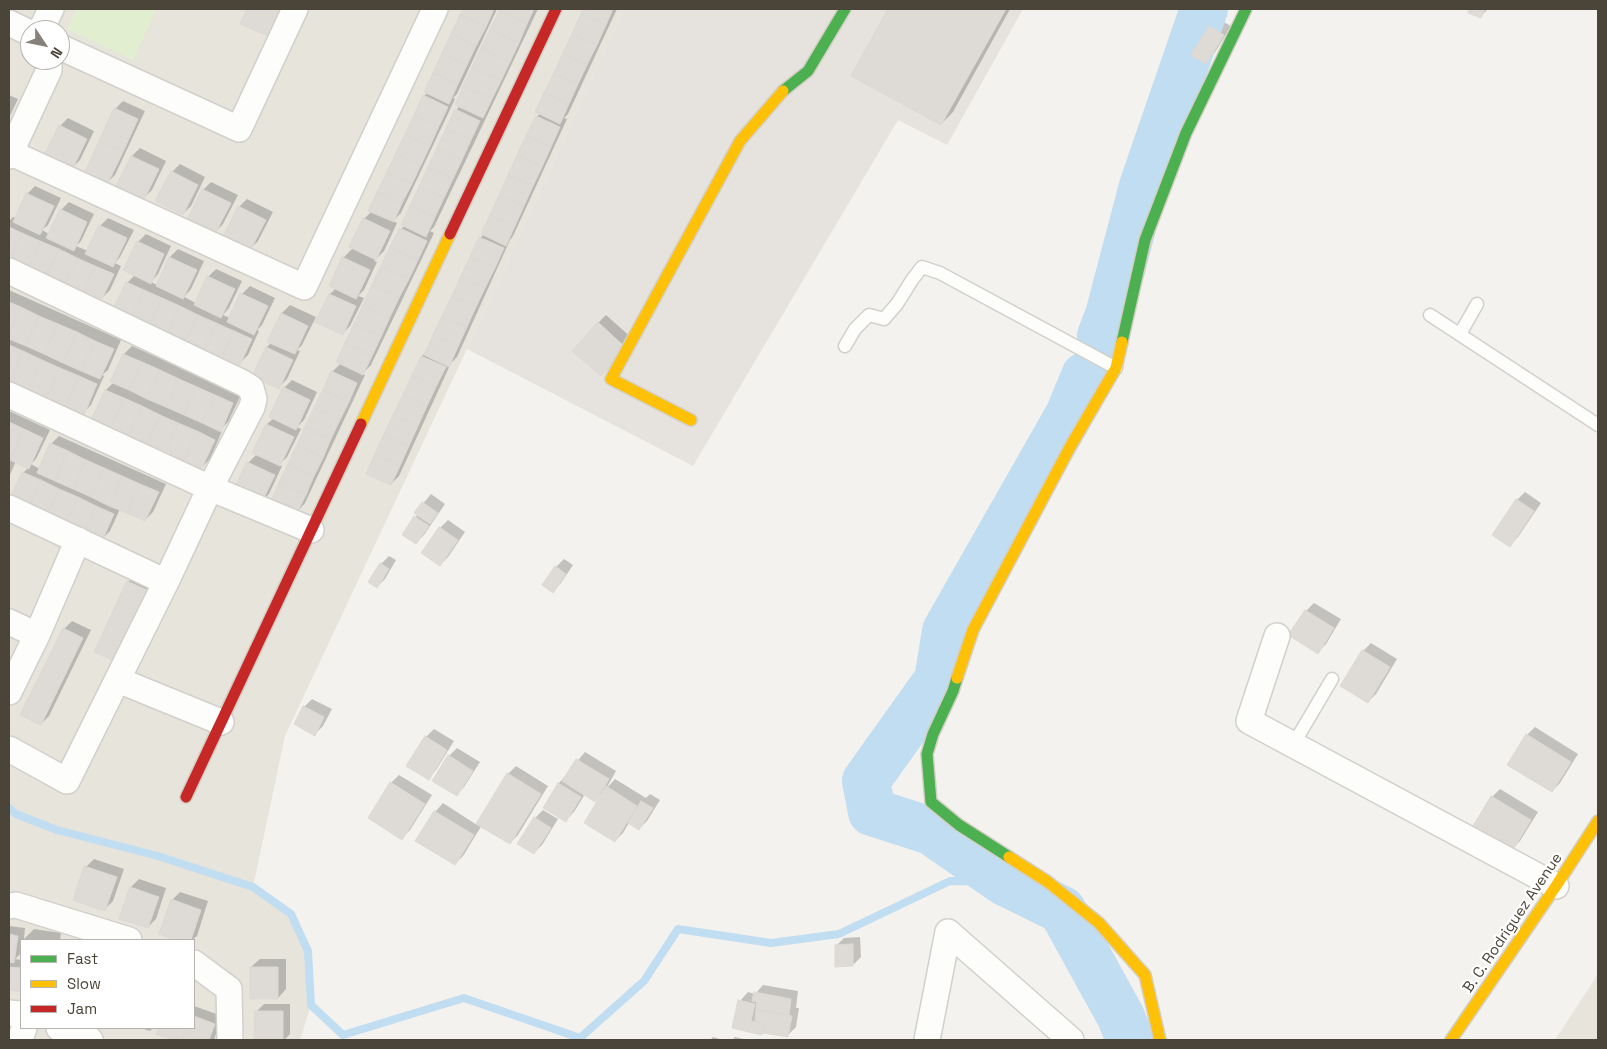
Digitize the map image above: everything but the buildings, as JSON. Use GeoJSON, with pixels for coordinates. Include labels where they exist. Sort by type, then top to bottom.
{"type":"FeatureCollection","features":[{"type":"Feature","properties":{"kind":"street"},"geometry":{"type":"LineString","coordinates":[[70,52],[239,129],[295,9]]}},
{"type":"Feature","properties":{"kind":"street"},"geometry":{"type":"LineString","coordinates":[[49,70],[9,154],[304,287],[435,9]]}},
{"type":"Feature","properties":{"kind":"street"},"geometry":{"type":"LineString","coordinates":[[186,797],[556,9]]}},
{"type":"Feature","properties":{"kind":"street"},"geometry":{"type":"LineString","coordinates":[[691,420],[610,379],[740,141],[782,92],[808,71],[844,9]]}},
{"type":"Feature","properties":{"kind":"street"},"geometry":{"type":"LineString","coordinates":[[1160,1040],[1145,975],[1099,923],[1048,882],[959,825],[931,802],[927,754],[933,734],[953,691],[973,630],[1070,447],[1116,368],[1145,240],[1186,133],[1246,9]]}},
{"type":"Feature","properties":{"kind":"street"},"geometry":{"type":"LineString","coordinates":[[9,271],[243,383],[251,388],[254,399],[252,407],[210,488],[166,582],[67,781],[9,749]]}},
{"type":"Feature","properties":{"kind":"street"},"geometry":{"type":"LineString","coordinates":[[9,395],[210,488],[311,530]]}},
{"type":"Feature","properties":{"kind":"street"},"geometry":{"type":"LineString","coordinates":[[9,508],[166,582]]}},
{"type":"Feature","properties":{"kind":"street"},"geometry":{"type":"LineString","coordinates":[[9,692],[37,635],[78,540]]}},
{"type":"Feature","properties":{"kind":"street"},"geometry":{"type":"LineString","coordinates":[[9,622],[37,635]]}},
{"type":"Feature","properties":{"kind":"street"},"geometry":{"type":"LineString","coordinates":[[1277,636],[1249,721],[1556,886]]}},
{"type":"Feature","properties":{"kind":"street"},"geometry":{"type":"LineString","coordinates":[[118,680],[220,722]]}},
{"type":"Feature","properties":{"kind":"street","name":"B. C. Rodriguez Avenue"},"geometry":{"type":"LineString","coordinates":[[1451,1040],[1598,821]]}},
{"type":"Feature","properties":{"kind":"street"},"geometry":{"type":"LineString","coordinates":[[9,906],[16,905],[127,939]]}},
{"type":"Feature","properties":{"kind":"street"},"geometry":{"type":"LineString","coordinates":[[927,1040],[948,932],[1071,1040]]}},
{"type":"Feature","properties":{"kind":"street"},"geometry":{"type":"LineString","coordinates":[[195,964],[229,989],[230,1040]]}},
{"type":"Feature","properties":{"kind":"street"},"geometry":{"type":"LineString","coordinates":[[62,1029],[90,1040]]}},
{"type":"Feature","properties":{"kind":"lane"},"geometry":{"type":"LineString","coordinates":[[845,346],[855,329],[870,315],[884,319],[897,304],[922,267],[940,273],[1116,368]]}},
{"type":"Feature","properties":{"kind":"lane"},"geometry":{"type":"LineString","coordinates":[[1460,334],[1477,304]]}},
{"type":"Feature","properties":{"kind":"lane"},"geometry":{"type":"LineString","coordinates":[[1430,315],[1598,425]]}},
{"type":"Feature","properties":{"kind":"lane"},"geometry":{"type":"LineString","coordinates":[[1293,745],[1332,679]]}},
{"type":"Feature","properties":{"kind":"shaded area"},"geometry":{"type":"Polygon","coordinates":[[[9,9],[624,9],[285,736],[253,887],[291,914],[308,951],[311,1005],[300,1040],[9,1040],[9,9]]]}},
{"type":"Feature","properties":{"kind":"shaded area"},"geometry":{"type":"Polygon","coordinates":[[[624,9],[1023,9],[947,145],[898,120],[693,466],[467,349],[624,9]]]}},
{"type":"Feature","properties":{"kind":"shaded area"},"geometry":{"type":"Polygon","coordinates":[[[1598,974],[1598,1040],[1555,1040],[1598,974]]]}},
{"type":"Feature","properties":{"kind":"green space"},"geometry":{"type":"Polygon","coordinates":[[[76,9],[157,9],[133,60],[70,30],[70,22],[76,9]]]}},
{"type":"Feature","properties":{"kind":"waterway"},"geometry":{"type":"LineString","coordinates":[[1101,336],[1109,315],[1143,186],[1204,9]]}},
{"type":"Feature","properties":{"kind":"waterway"},"geometry":{"type":"LineString","coordinates":[[1085,376],[1069,415],[946,631],[938,680],[866,781],[872,812],[931,831],[1005,882],[1062,910],[1121,1017],[1130,1040]]}},
{"type":"Feature","properties":{"kind":"waterway"},"geometry":{"type":"LineString","coordinates":[[9,808],[16,814],[57,830],[158,856],[253,887],[291,914],[308,951],[311,1005],[343,1035],[464,998],[580,1038],[644,981],[678,929],[771,943],[839,934],[950,881],[1005,882]]}},
{"type":"Feature","properties":{"kind":"traffic: fast"},"geometry":{"type":"LineString","coordinates":[[783,91],[808,71],[845,9]]}},
{"type":"Feature","properties":{"kind":"traffic: fast"},"geometry":{"type":"LineString","coordinates":[[1122,342],[1145,240],[1186,133],[1246,9]]}},
{"type":"Feature","properties":{"kind":"traffic: fast"},"geometry":{"type":"LineString","coordinates":[[957,678],[933,734],[927,754],[931,802],[959,825],[1009,857]]}},
{"type":"Feature","properties":{"kind":"traffic: slow"},"geometry":{"type":"LineString","coordinates":[[691,420],[611,379],[740,141],[783,91]]}},
{"type":"Feature","properties":{"kind":"traffic: slow"},"geometry":{"type":"LineString","coordinates":[[361,424],[450,234]]}},
{"type":"Feature","properties":{"kind":"traffic: slow"},"geometry":{"type":"LineString","coordinates":[[957,678],[973,630],[1070,447],[1116,368],[1122,342]]}},
{"type":"Feature","properties":{"kind":"traffic: slow"},"geometry":{"type":"LineString","coordinates":[[1451,1040],[1598,821]]}},
{"type":"Feature","properties":{"kind":"traffic: slow"},"geometry":{"type":"LineString","coordinates":[[1009,857],[1048,882],[1099,923],[1145,975],[1160,1040]]}},
{"type":"Feature","properties":{"kind":"traffic: jam"},"geometry":{"type":"LineString","coordinates":[[450,234],[556,9]]}},
{"type":"Feature","properties":{"kind":"traffic: jam"},"geometry":{"type":"LineString","coordinates":[[186,797],[361,424]]}}]}
